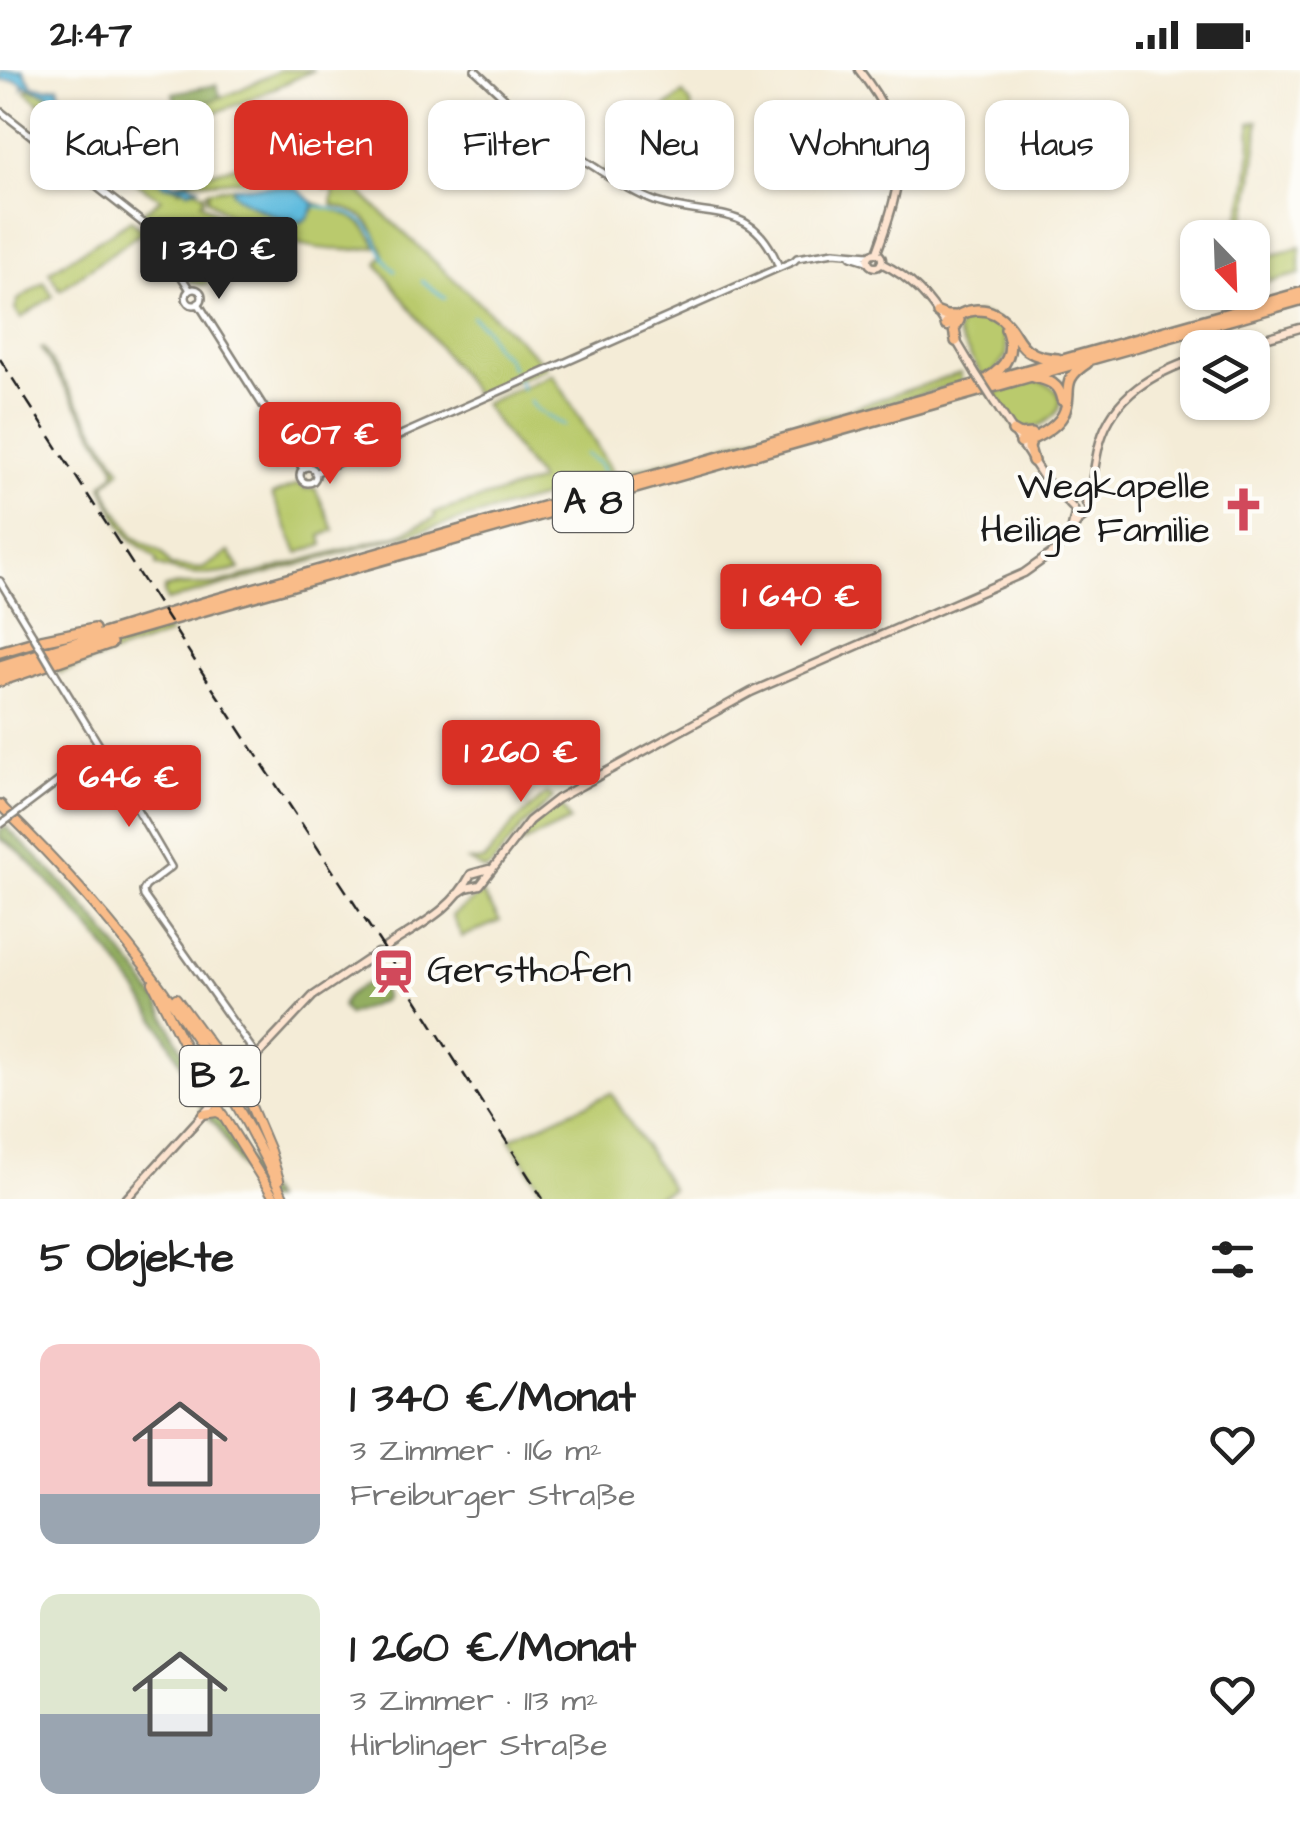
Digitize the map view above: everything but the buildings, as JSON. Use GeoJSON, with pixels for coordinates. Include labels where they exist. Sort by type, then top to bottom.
{"type":"FeatureCollection","features":[{"type":"Feature","properties":{"kind":"highway","name":"A 8"},"geometry":{"type":"LineString","coordinates":[[0,677],[90,643],[1032,377],[1300,296]]}},
{"type":"Feature","properties":{"kind":"highway","name":"A 8"},"geometry":{"type":"LineString","coordinates":[[0,666],[125,625],[1300,296]]}},
{"type":"Feature","properties":{"kind":"highway"},"geometry":{"type":"LineString","coordinates":[[946,325],[969,310],[989,311],[1004,320],[1018,341],[1034,354],[1065,359]]}},
{"type":"Feature","properties":{"kind":"highway"},"geometry":{"type":"LineString","coordinates":[[938,312],[958,318],[990,316],[1009,335],[1006,363],[978,386]]}},
{"type":"Feature","properties":{"kind":"highway"},"geometry":{"type":"LineString","coordinates":[[956,341],[954,329],[958,318]]}},
{"type":"Feature","properties":{"kind":"highway"},"geometry":{"type":"LineString","coordinates":[[1028,439],[1062,418],[1070,379],[1098,356]]}},
{"type":"Feature","properties":{"kind":"highway"},"geometry":{"type":"LineString","coordinates":[[1028,439],[1056,418],[1062,402],[1056,386],[1032,377]]}},
{"type":"Feature","properties":{"kind":"highway"},"geometry":{"type":"LineString","coordinates":[[1013,430],[1028,439]]}},
{"type":"Feature","properties":{"kind":"highway"},"geometry":{"type":"LineString","coordinates":[[1028,439],[1033,461]]}},
{"type":"Feature","properties":{"kind":"highway"},"geometry":{"type":"LineString","coordinates":[[0,652],[125,625]]}},
{"type":"Feature","properties":{"kind":"highway"},"geometry":{"type":"LineString","coordinates":[[0,677],[26,672],[156,625]]}},
{"type":"Feature","properties":{"kind":"highway"},"geometry":{"type":"LineString","coordinates":[[0,692],[26,672]]}},
{"type":"Feature","properties":{"kind":"highway","name":"B 2"},"geometry":{"type":"LineString","coordinates":[[0,807],[81,887],[143,961],[226,1086],[280,1199]]}},
{"type":"Feature","properties":{"kind":"highway","name":"B 2"},"geometry":{"type":"LineString","coordinates":[[0,807],[90,905],[153,983],[222,1090],[280,1199]]}},
{"type":"Feature","properties":{"kind":"highway"},"geometry":{"type":"LineString","coordinates":[[143,961],[229,1068],[239,1075]]}},
{"type":"Feature","properties":{"kind":"highway"},"geometry":{"type":"LineString","coordinates":[[153,983],[207,1090],[211,1106],[222,1114]]}},
{"type":"Feature","properties":{"kind":"highway"},"geometry":{"type":"LineString","coordinates":[[229,1068],[239,1075],[273,1158],[280,1199]]}},
{"type":"Feature","properties":{"kind":"highway"},"geometry":{"type":"LineString","coordinates":[[211,1106],[222,1114],[280,1199]]}},
{"type":"Feature","properties":{"kind":"main road"},"geometry":{"type":"LineString","coordinates":[[859,70],[889,117],[899,155],[897,194],[871,256],[873,267],[881,263]]}},
{"type":"Feature","properties":{"kind":"main road"},"geometry":{"type":"LineString","coordinates":[[871,256],[882,257],[881,263]]}},
{"type":"Feature","properties":{"kind":"main road"},"geometry":{"type":"LineString","coordinates":[[881,263],[918,286],[1013,430]]}},
{"type":"Feature","properties":{"kind":"main road"},"geometry":{"type":"LineString","coordinates":[[1270,337],[1300,328]]}},
{"type":"Feature","properties":{"kind":"main road"},"geometry":{"type":"LineString","coordinates":[[470,883],[480,885],[481,876],[500,860],[540,812],[594,778],[750,692],[1024,573],[1048,557],[1070,532],[1093,481],[1100,438],[1119,404],[1148,378],[1180,364]]}},
{"type":"Feature","properties":{"kind":"main road"},"geometry":{"type":"LineString","coordinates":[[1033,461],[1050,486],[1079,509]]}},
{"type":"Feature","properties":{"kind":"main road"},"geometry":{"type":"LineString","coordinates":[[386,947],[433,919],[470,883],[472,873],[481,876]]}},
{"type":"Feature","properties":{"kind":"main road"},"geometry":{"type":"LineString","coordinates":[[126,1199],[313,996],[377,952]]}},
{"type":"Feature","properties":{"kind":"street"},"geometry":{"type":"LineString","coordinates":[[475,70],[547,135],[641,196],[754,227],[768,241],[779,266]]}},
{"type":"Feature","properties":{"kind":"street"},"geometry":{"type":"LineString","coordinates":[[0,111],[143,223],[160,243],[190,290],[186,295],[188,301],[198,303],[304,469]]}},
{"type":"Feature","properties":{"kind":"street"},"geometry":{"type":"LineString","coordinates":[[304,469],[300,476],[304,482],[312,482],[315,472],[779,266],[834,253],[871,256]]}},
{"type":"Feature","properties":{"kind":"street"},"geometry":{"type":"LineString","coordinates":[[304,469],[315,472]]}},
{"type":"Feature","properties":{"kind":"street"},"geometry":{"type":"LineString","coordinates":[[0,581],[170,867],[146,886],[144,896],[257,1056]]}},
{"type":"Feature","properties":{"kind":"street"},"geometry":{"type":"LineString","coordinates":[[0,825],[100,750]]}},
{"type":"Feature","properties":{"kind":"green space"},"geometry":{"type":"Polygon","coordinates":[[[280,70],[314,70],[249,100],[234,100],[234,106],[214,113],[213,100],[280,70]]]}},
{"type":"Feature","properties":{"kind":"green space"},"geometry":{"type":"Polygon","coordinates":[[[216,85],[221,97],[175,100],[173,93],[216,85]]]}},
{"type":"Feature","properties":{"kind":"green space"},"geometry":{"type":"Polygon","coordinates":[[[28,89],[49,94],[56,100],[36,100],[26,92],[28,89]]]}},
{"type":"Feature","properties":{"kind":"green space"},"geometry":{"type":"Polygon","coordinates":[[[1258,121],[1255,165],[1245,220],[1239,220],[1247,181],[1250,123],[1258,121]]]}},
{"type":"Feature","properties":{"kind":"green space"},"geometry":{"type":"Polygon","coordinates":[[[234,166],[234,180],[214,182],[214,172],[234,166]]]}},
{"type":"Feature","properties":{"kind":"green space"},"geometry":{"type":"Polygon","coordinates":[[[233,187],[232,192],[304,220],[314,209],[314,203],[344,213],[366,228],[377,247],[333,249],[286,241],[224,211],[207,198],[209,194],[205,193],[233,187]]]}},
{"type":"Feature","properties":{"kind":"green space"},"geometry":{"type":"Polygon","coordinates":[[[148,190],[197,190],[203,194],[201,202],[235,226],[287,248],[281,282],[228,272],[203,285],[191,282],[164,239],[140,214],[161,199],[148,190]]]}},
{"type":"Feature","properties":{"kind":"green space"},"geometry":{"type":"Polygon","coordinates":[[[334,190],[358,190],[546,368],[477,397],[377,264],[384,254],[367,221],[332,205],[334,190]]]}},
{"type":"Feature","properties":{"kind":"green space"},"geometry":{"type":"Polygon","coordinates":[[[131,220],[143,231],[60,290],[49,272],[131,220]]]}},
{"type":"Feature","properties":{"kind":"green space"},"geometry":{"type":"Polygon","coordinates":[[[1300,247],[1300,274],[1270,282],[1270,256],[1300,247]]]}},
{"type":"Feature","properties":{"kind":"green space"},"geometry":{"type":"Polygon","coordinates":[[[44,282],[53,296],[21,318],[15,309],[18,300],[44,282]]]}},
{"type":"Feature","properties":{"kind":"green space"},"geometry":{"type":"Polygon","coordinates":[[[977,314],[998,323],[1004,332],[1007,355],[994,372],[983,377],[957,334],[960,320],[977,314]]]}},
{"type":"Feature","properties":{"kind":"green space"},"geometry":{"type":"Polygon","coordinates":[[[43,348],[121,470],[104,485],[134,537],[162,553],[170,566],[202,569],[229,552],[240,569],[208,575],[167,569],[156,565],[155,558],[131,539],[102,485],[115,474],[115,466],[43,348]]]}},
{"type":"Feature","properties":{"kind":"green space"},"geometry":{"type":"Polygon","coordinates":[[[960,373],[962,382],[618,481],[551,495],[167,601],[164,593],[171,586],[217,584],[400,534],[435,518],[434,513],[540,481],[483,404],[553,374],[615,476],[960,373]]]}},
{"type":"Feature","properties":{"kind":"green space"},"geometry":{"type":"Polygon","coordinates":[[[1036,380],[1050,386],[1059,395],[1060,403],[1044,423],[1017,430],[994,393],[1036,380]]]}},
{"type":"Feature","properties":{"kind":"green space"},"geometry":{"type":"Polygon","coordinates":[[[298,484],[305,489],[315,488],[334,530],[321,536],[323,545],[298,553],[272,495],[298,484]]]}},
{"type":"Feature","properties":{"kind":"green space"},"geometry":{"type":"Polygon","coordinates":[[[166,629],[169,634],[60,673],[55,665],[131,638],[166,629]]]}},
{"type":"Feature","properties":{"kind":"green space"},"geometry":{"type":"Polygon","coordinates":[[[546,794],[553,798],[522,827],[491,866],[485,870],[469,861],[484,861],[514,823],[546,794]]]}},
{"type":"Feature","properties":{"kind":"green space"},"geometry":{"type":"Polygon","coordinates":[[[560,803],[570,821],[516,846],[537,821],[560,803]]]}},
{"type":"Feature","properties":{"kind":"green space"},"geometry":{"type":"Polygon","coordinates":[[[5,826],[82,904],[138,972],[158,1001],[199,1081],[206,1101],[202,1110],[173,1049],[137,991],[74,910],[27,859],[0,839],[0,830],[5,826]]]}},
{"type":"Feature","properties":{"kind":"green space"},"geometry":{"type":"Polygon","coordinates":[[[482,893],[500,921],[462,937],[452,916],[482,893]]]}},
{"type":"Feature","properties":{"kind":"green space"},"geometry":{"type":"Polygon","coordinates":[[[373,980],[385,997],[348,1015],[342,1007],[347,997],[373,980]]]}},
{"type":"Feature","properties":{"kind":"green space"},"geometry":{"type":"Polygon","coordinates":[[[611,1093],[672,1189],[650,1199],[547,1199],[510,1139],[611,1093]]]}},
{"type":"Feature","properties":{"kind":"green space"},"geometry":{"type":"Polygon","coordinates":[[[215,1113],[272,1199],[259,1199],[217,1126],[208,1118],[215,1113]]]}},
{"type":"Feature","properties":{"kind":"water"},"geometry":{"type":"Polygon","coordinates":[[[23,70],[32,85],[58,86],[64,100],[55,100],[25,85],[23,88],[15,80],[0,81],[0,71],[23,70]]]}},
{"type":"Feature","properties":{"kind":"water"},"geometry":{"type":"Polygon","coordinates":[[[233,187],[298,190],[314,203],[312,212],[300,222],[286,220],[254,206],[232,192],[233,187]]]}},
{"type":"Feature","properties":{"kind":"waterway"},"geometry":{"type":"LineString","coordinates":[[315,206],[340,211],[363,222],[395,271]]}},
{"type":"Feature","properties":{"kind":"waterway"},"geometry":{"type":"LineString","coordinates":[[422,281],[445,298]]}},
{"type":"Feature","properties":{"kind":"waterway"},"geometry":{"type":"LineString","coordinates":[[472,316],[512,368]]}},
{"type":"Feature","properties":{"kind":"waterway"},"geometry":{"type":"LineString","coordinates":[[518,379],[522,389]]}},
{"type":"Feature","properties":{"kind":"waterway"},"geometry":{"type":"LineString","coordinates":[[530,401],[564,426]]}},
{"type":"Feature","properties":{"kind":"waterway"},"geometry":{"type":"LineString","coordinates":[[585,454],[600,464],[607,479]]}},
{"type":"Feature","properties":{"kind":"railway"},"geometry":{"type":"LineString","coordinates":[[0,359],[543,1199]]}},
{"type":"Feature","properties":{"kind":"place","name":"Wegkapelle Heilige Familie"},"geometry":{"type":"Point","coordinates":[1243,509]}},
{"type":"Feature","properties":{"kind":"place","name":"Gersthofen"},"geometry":{"type":"Point","coordinates":[394,971]}}]}
